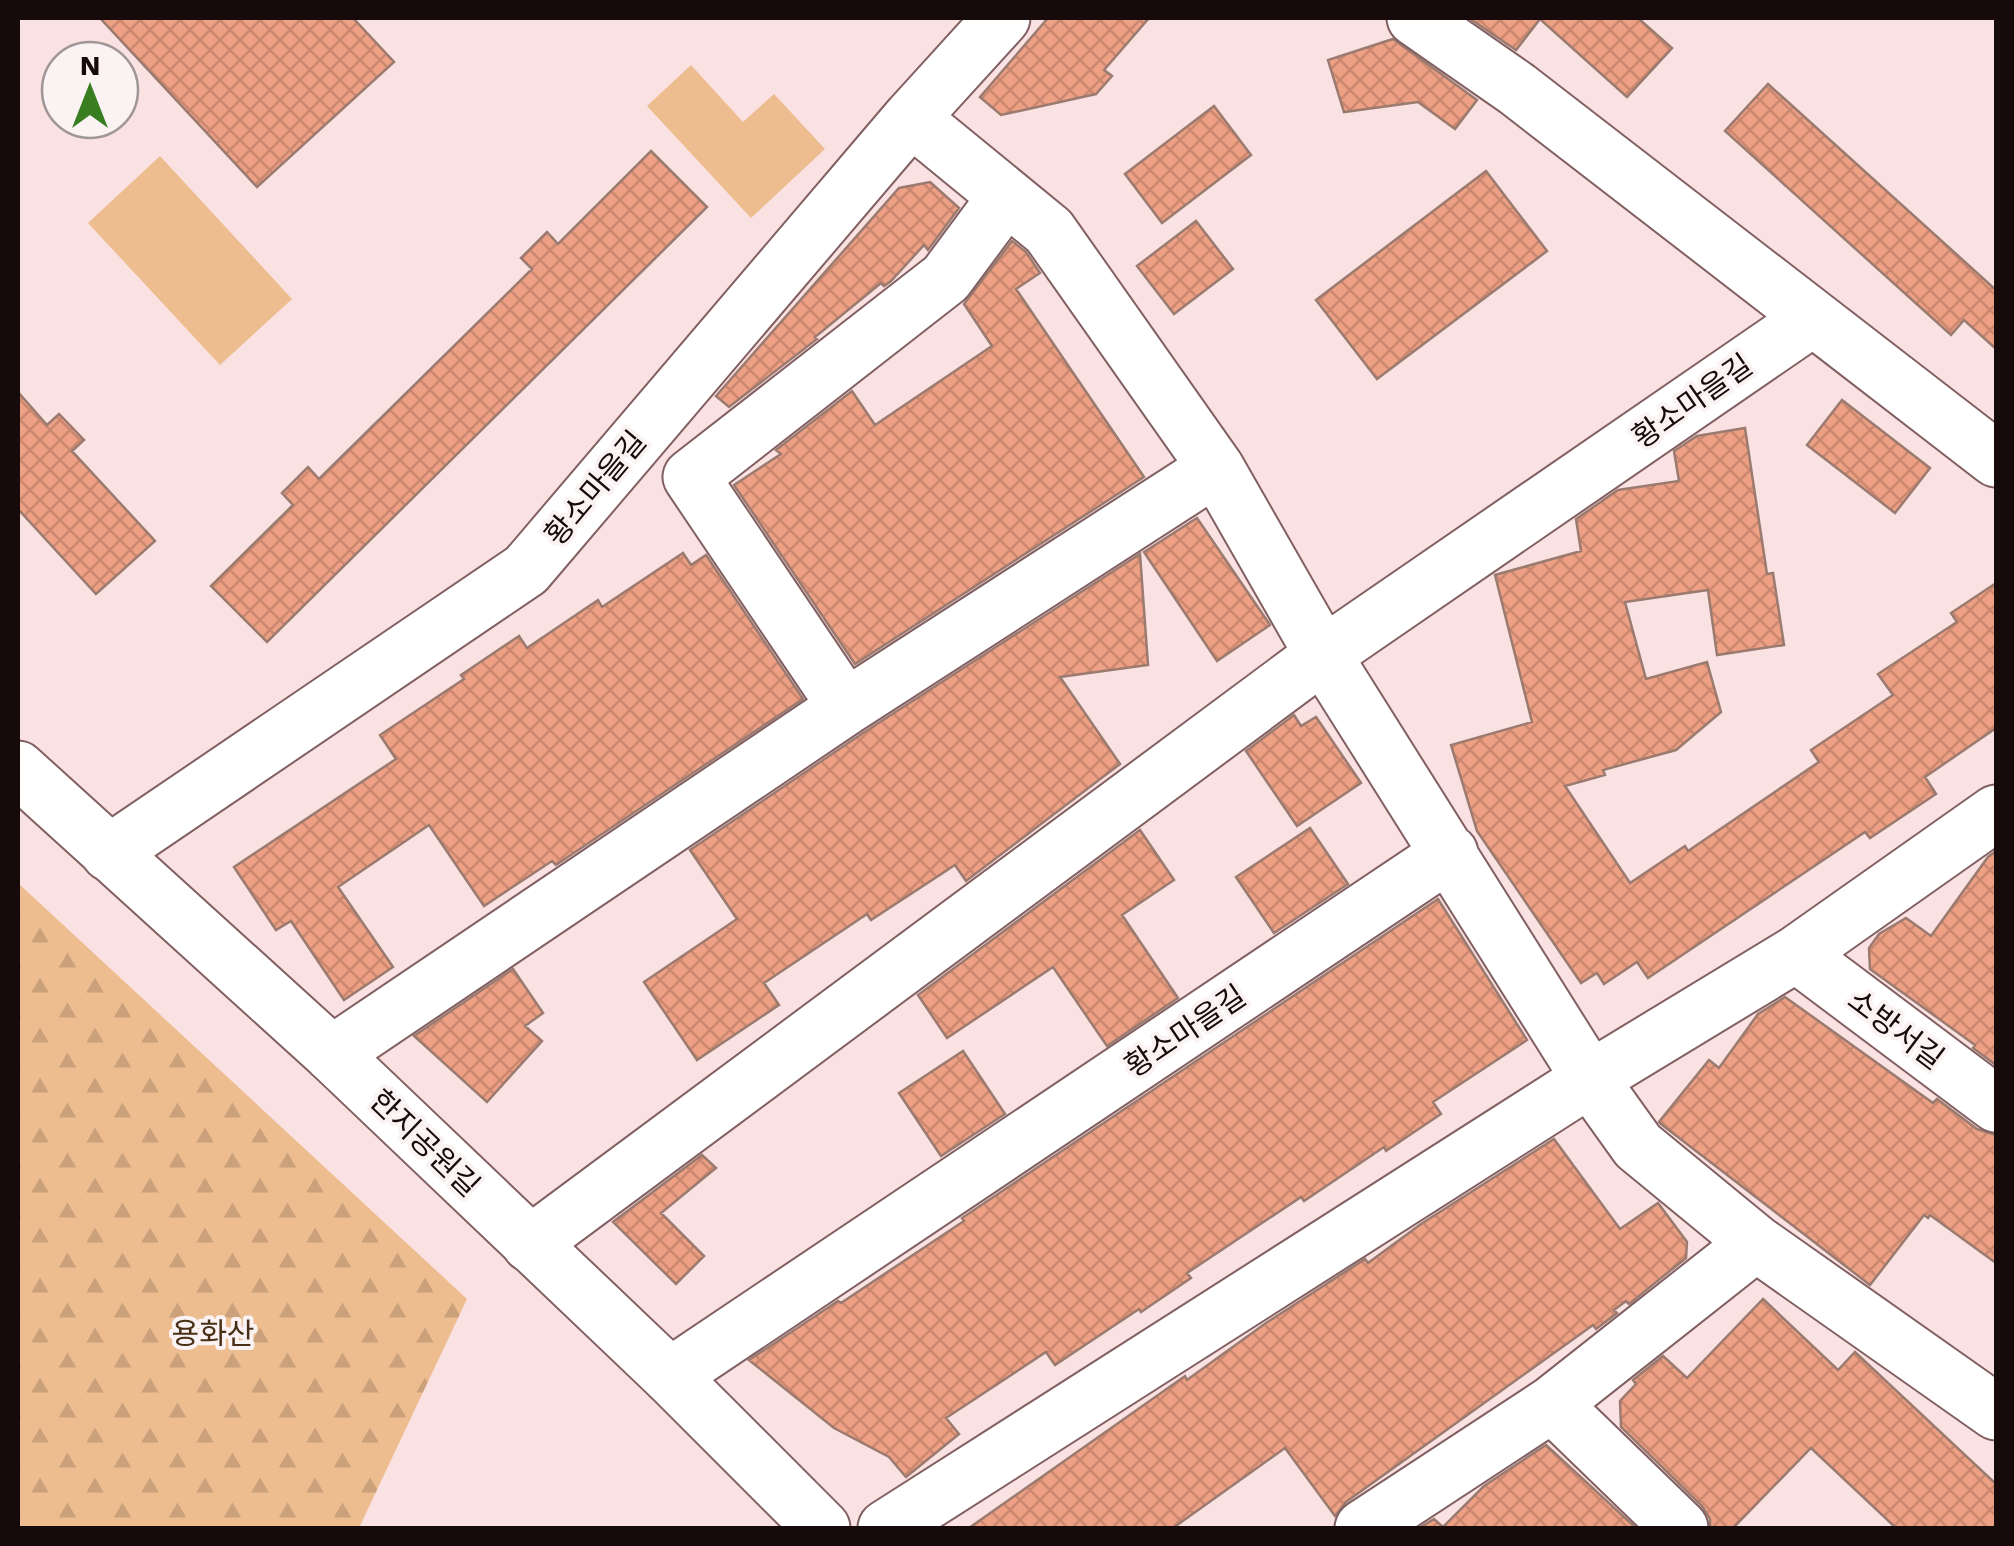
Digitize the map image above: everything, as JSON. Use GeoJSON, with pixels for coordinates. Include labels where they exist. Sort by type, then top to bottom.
{"type":"FeatureCollection","features":[{"type":"Feature","properties":{"kind":"street","name":"황소마을길"},"geometry":{"type":"LineString","coordinates":[[109,852],[526,570],[910,118],[1002,18]]}},
{"type":"Feature","properties":{"kind":"street"},"geometry":{"type":"LineString","coordinates":[[1415,18],[1518,89],[1996,459]]}},
{"type":"Feature","properties":{"kind":"street"},"geometry":{"type":"LineString","coordinates":[[910,118],[1049,231],[1216,468],[1323,654],[1590,1078],[1638,1146],[1756,1243],[1996,1412]]}},
{"type":"Feature","properties":{"kind":"street"},"geometry":{"type":"LineString","coordinates":[[846,707],[691,477],[946,278],[1006,197]]}},
{"type":"Feature","properties":{"kind":"street","name":"황소마을길"},"geometry":{"type":"LineString","coordinates":[[530,1244],[1323,654],[1813,318]]}},
{"type":"Feature","properties":{"kind":"street"},"geometry":{"type":"LineString","coordinates":[[332,1054],[846,707],[1216,468]]}},
{"type":"Feature","properties":{"kind":"street","name":"한지공원길"},"geometry":{"type":"LineString","coordinates":[[18,769],[332,1054],[670,1376],[822,1528]]}},
{"type":"Feature","properties":{"kind":"street"},"geometry":{"type":"LineString","coordinates":[[886,1528],[1590,1078],[1796,954],[1996,813]]}},
{"type":"Feature","properties":{"kind":"street","name":"황소마을길"},"geometry":{"type":"LineString","coordinates":[[670,1376],[1450,853]]}},
{"type":"Feature","properties":{"kind":"street","name":"소방서길"},"geometry":{"type":"LineString","coordinates":[[1796,954],[1996,1104]]}},
{"type":"Feature","properties":{"kind":"street"},"geometry":{"type":"LineString","coordinates":[[1364,1528],[1552,1404],[1756,1243]]}},
{"type":"Feature","properties":{"kind":"street"},"geometry":{"type":"LineString","coordinates":[[1552,1404],[1680,1528]]}},
{"type":"Feature","properties":{"kind":"green space"},"geometry":{"type":"Polygon","coordinates":[[[691,65],[743,122],[774,94],[825,149],[751,218],[647,106],[691,65]]]}},
{"type":"Feature","properties":{"kind":"green space"},"geometry":{"type":"Polygon","coordinates":[[[160,156],[292,299],[220,365],[88,223],[160,156]]]}},
{"type":"Feature","properties":{"kind":"green space","name":"용화산"},"geometry":{"type":"Polygon","coordinates":[[[18,883],[467,1299],[359,1528],[18,1528],[18,883]]]}},
{"type":"Feature","properties":{"kind":"building"},"geometry":{"type":"Polygon","coordinates":[[[100,18],[353,18],[394,62],[257,187],[140,61],[140,40],[120,40],[100,18]]]}},
{"type":"Feature","properties":{"kind":"building"},"geometry":{"type":"Polygon","coordinates":[[[1048,18],[1149,18],[1104,70],[1112,76],[1096,94],[1001,115],[980,97],[1048,18]]]}},
{"type":"Feature","properties":{"kind":"building"},"geometry":{"type":"Polygon","coordinates":[[[1469,18],[1638,18],[1672,48],[1627,97],[1540,19],[1516,50],[1469,18]]]}},
{"type":"Feature","properties":{"kind":"building"},"geometry":{"type":"Polygon","coordinates":[[[1393,39],[1477,100],[1455,129],[1418,102],[1344,112],[1328,60],[1393,39]]]}},
{"type":"Feature","properties":{"kind":"building"},"geometry":{"type":"Polygon","coordinates":[[[1768,84],[1996,290],[1996,349],[1964,320],[1951,335],[1725,131],[1768,84]]]}},
{"type":"Feature","properties":{"kind":"building"},"geometry":{"type":"Polygon","coordinates":[[[1214,106],[1251,155],[1162,223],[1125,174],[1214,106]]]}},
{"type":"Feature","properties":{"kind":"building"},"geometry":{"type":"Polygon","coordinates":[[[651,151],[707,207],[267,642],[211,586],[293,505],[282,493],[308,467],[319,479],[532,269],[521,258],[547,232],[558,244],[651,151]]]}},
{"type":"Feature","properties":{"kind":"building"},"geometry":{"type":"Polygon","coordinates":[[[1486,171],[1547,251],[1377,379],[1316,300],[1486,171]]]}},
{"type":"Feature","properties":{"kind":"building"},"geometry":{"type":"Polygon","coordinates":[[[930,182],[959,208],[928,250],[924,245],[891,281],[884,286],[881,283],[729,407],[716,396],[899,188],[930,182]]]}},
{"type":"Feature","properties":{"kind":"building"},"geometry":{"type":"Polygon","coordinates":[[[1196,221],[1233,269],[1174,314],[1137,266],[1196,221]]]}},
{"type":"Feature","properties":{"kind":"building"},"geometry":{"type":"Polygon","coordinates":[[[1012,241],[1026,252],[1040,273],[1016,289],[1144,477],[855,664],[734,485],[781,454],[776,450],[852,391],[875,425],[992,346],[964,304],[1012,241]]]}},
{"type":"Feature","properties":{"kind":"building"},"geometry":{"type":"Polygon","coordinates":[[[18,392],[47,425],[59,414],[84,440],[72,451],[155,541],[96,594],[18,509],[18,392]]]}},
{"type":"Feature","properties":{"kind":"building"},"geometry":{"type":"Polygon","coordinates":[[[1842,400],[1930,468],[1895,513],[1807,445],[1842,400]]]}},
{"type":"Feature","properties":{"kind":"building"},"geometry":{"type":"Polygon","coordinates":[[[1745,428],[1767,574],[1773,573],[1784,645],[1717,655],[1708,590],[1625,602],[1646,679],[1707,662],[1721,712],[1676,750],[1603,770],[1605,775],[1565,786],[1630,883],[1685,846],[1688,851],[1819,762],[1811,750],[1893,695],[1878,674],[1957,622],[1951,613],[1996,583],[1996,728],[1925,777],[1936,794],[1870,838],[1865,832],[1648,978],[1637,962],[1604,984],[1597,973],[1581,983],[1477,831],[1451,745],[1532,722],[1495,575],[1581,551],[1576,519],[1618,490],[1679,481],[1674,451],[1697,436],[1745,428]]]}},
{"type":"Feature","properties":{"kind":"building"},"geometry":{"type":"Polygon","coordinates":[[[1197,518],[1270,625],[1217,661],[1144,552],[1197,518]]]}},
{"type":"Feature","properties":{"kind":"building"},"geometry":{"type":"Polygon","coordinates":[[[683,553],[691,565],[706,555],[803,699],[556,865],[552,861],[484,906],[429,825],[338,887],[393,967],[344,1000],[291,921],[276,930],[234,867],[396,759],[380,735],[464,679],[461,675],[519,636],[527,648],[598,600],[602,607],[683,553]]]}},
{"type":"Feature","properties":{"kind":"building"},"geometry":{"type":"Polygon","coordinates":[[[1140,554],[1148,665],[1060,677],[1120,764],[966,881],[955,865],[871,920],[867,914],[764,983],[779,1005],[697,1060],[644,982],[737,919],[690,850],[1140,554]]]}},
{"type":"Feature","properties":{"kind":"building"},"geometry":{"type":"Polygon","coordinates":[[[1294,715],[1301,726],[1316,717],[1361,783],[1297,826],[1246,751],[1294,715]]]}},
{"type":"Feature","properties":{"kind":"building"},"geometry":{"type":"Polygon","coordinates":[[[1310,828],[1348,884],[1274,933],[1236,877],[1310,828]]]}},
{"type":"Feature","properties":{"kind":"building"},"geometry":{"type":"Polygon","coordinates":[[[1140,830],[1174,880],[1122,915],[1178,998],[1107,1046],[1053,967],[947,1038],[918,995],[1140,830]]]}},
{"type":"Feature","properties":{"kind":"building"},"geometry":{"type":"Polygon","coordinates":[[[1996,851],[1996,1065],[1973,1048],[1975,1045],[1870,969],[1869,948],[1879,934],[1906,918],[1931,936],[1996,851]]]}},
{"type":"Feature","properties":{"kind":"building"},"geometry":{"type":"Polygon","coordinates":[[[1438,899],[1527,1040],[1433,1102],[1441,1114],[1304,1201],[1301,1197],[1187,1273],[1191,1278],[1141,1312],[1139,1309],[1055,1365],[1046,1352],[946,1418],[959,1434],[906,1477],[889,1457],[834,1428],[749,1360],[964,1221],[962,1218],[1438,899]]]}},
{"type":"Feature","properties":{"kind":"building"},"geometry":{"type":"Polygon","coordinates":[[[513,969],[543,1013],[525,1026],[542,1041],[487,1102],[414,1036],[513,969]]]}},
{"type":"Feature","properties":{"kind":"building"},"geometry":{"type":"Polygon","coordinates":[[[1785,997],[1933,1103],[1937,1099],[1977,1129],[1996,1135],[1996,1263],[1930,1215],[1924,1215],[1870,1285],[1659,1122],[1709,1060],[1719,1068],[1758,1014],[1785,997]]]}},
{"type":"Feature","properties":{"kind":"building"},"geometry":{"type":"Polygon","coordinates":[[[963,1051],[1005,1114],[941,1156],[899,1093],[963,1051]]]}},
{"type":"Feature","properties":{"kind":"building"},"geometry":{"type":"Polygon","coordinates":[[[1554,1139],[1620,1229],[1658,1203],[1687,1242],[1686,1258],[1629,1304],[1626,1301],[1614,1310],[1617,1313],[1596,1329],[1593,1325],[1346,1502],[1335,1516],[1285,1448],[1173,1528],[969,1528],[1185,1376],[1187,1380],[1266,1323],[1365,1259],[1368,1263],[1421,1224],[1554,1139]]]}},
{"type":"Feature","properties":{"kind":"building"},"geometry":{"type":"Polygon","coordinates":[[[702,1155],[716,1168],[661,1213],[704,1256],[676,1284],[613,1222],[702,1155]]]}},
{"type":"Feature","properties":{"kind":"building"},"geometry":{"type":"Polygon","coordinates":[[[1763,1299],[1838,1370],[1855,1352],[1996,1484],[1996,1528],[1896,1528],[1811,1448],[1733,1528],[1710,1528],[1710,1519],[1702,1506],[1621,1427],[1620,1401],[1636,1384],[1633,1380],[1663,1356],[1687,1378],[1763,1299]]]}},
{"type":"Feature","properties":{"kind":"building"},"geometry":{"type":"Polygon","coordinates":[[[1546,1445],[1636,1528],[1419,1528],[1434,1519],[1443,1527],[1484,1486],[1546,1445]]]}}]}
